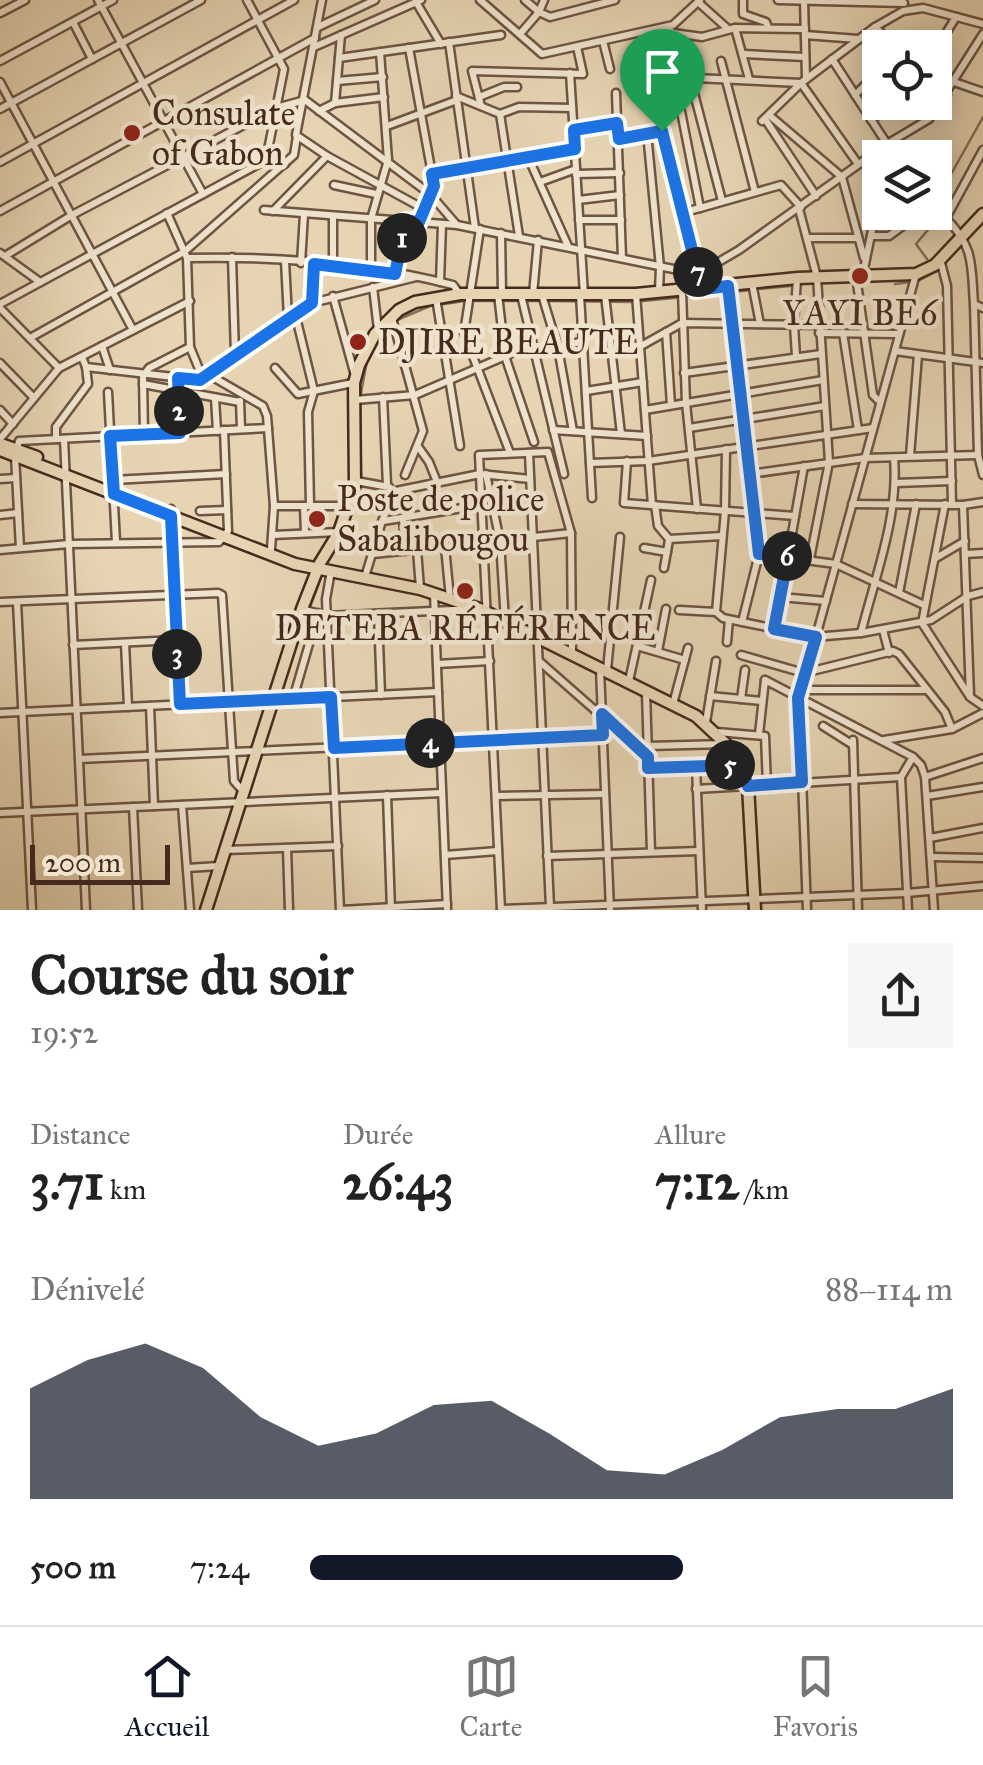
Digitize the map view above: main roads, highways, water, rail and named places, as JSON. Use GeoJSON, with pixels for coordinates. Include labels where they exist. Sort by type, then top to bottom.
{"type":"FeatureCollection","features":[{"type":"Feature","properties":{"kind":"main road"},"geometry":{"type":"LineString","coordinates":[[206,910],[302,609],[350,506],[356,481],[355,380],[364,352],[392,317],[415,302],[465,294],[659,293],[798,278],[916,274],[940,259],[983,214]]}},
{"type":"Feature","properties":{"kind":"main road"},"geometry":{"type":"LineString","coordinates":[[0,444],[171,513],[324,568]]}},
{"type":"Feature","properties":{"kind":"main road"},"geometry":{"type":"LineString","coordinates":[[227,534],[295,564],[434,593],[484,611],[706,722],[740,765],[748,786],[755,904]]}},
{"type":"Feature","properties":{"kind":"waterway"},"geometry":{"type":"LineString","coordinates":[[952,173],[983,117]]}},
{"type":"Feature","properties":{"kind":"waterway"},"geometry":{"type":"LineString","coordinates":[[927,259],[916,244],[928,230]]}},
{"type":"Feature","properties":{"kind":"waterway"},"geometry":{"type":"LineString","coordinates":[[895,284],[918,281],[939,270]]}},
{"type":"Feature","properties":{"kind":"waterway"},"geometry":{"type":"LineString","coordinates":[[758,289],[801,285]]}},
{"type":"Feature","properties":{"kind":"waterway"},"geometry":{"type":"LineString","coordinates":[[733,292],[750,290]]}},
{"type":"Feature","properties":{"kind":"waterway"},"geometry":{"type":"LineString","coordinates":[[548,301],[633,302],[725,293]]}},
{"type":"Feature","properties":{"kind":"waterway"},"geometry":{"type":"LineString","coordinates":[[397,320],[430,306],[465,301]]}},
{"type":"Feature","properties":{"kind":"waterway"},"geometry":{"type":"LineString","coordinates":[[473,301],[495,301]]}},
{"type":"Feature","properties":{"kind":"waterway"},"geometry":{"type":"LineString","coordinates":[[503,301],[540,301]]}},
{"type":"Feature","properties":{"kind":"waterway"},"geometry":{"type":"LineString","coordinates":[[361,477],[360,398],[367,361]]}},
{"type":"Feature","properties":{"kind":"waterway"},"geometry":{"type":"LineString","coordinates":[[352,510],[361,485]]}},
{"type":"Feature","properties":{"kind":"waterway"},"geometry":{"type":"LineString","coordinates":[[310,607],[323,572]]}},
{"type":"Feature","properties":{"kind":"waterway"},"geometry":{"type":"LineString","coordinates":[[293,654],[307,614]]}},
{"type":"Feature","properties":{"kind":"waterway"},"geometry":{"type":"LineString","coordinates":[[757,896],[804,893]]}},
{"type":"Feature","properties":{"kind":"waterway"},"geometry":{"type":"LineString","coordinates":[[707,898],[749,896]]}},
{"type":"Feature","properties":{"kind":"place","name":"Consulate of Gabon"},"geometry":{"type":"Point","coordinates":[132,133]}},
{"type":"Feature","properties":{"kind":"place","name":"YAYI BE6"},"geometry":{"type":"Point","coordinates":[860,276]}},
{"type":"Feature","properties":{"kind":"place","name":"DJIRE BEAUTE"},"geometry":{"type":"Point","coordinates":[358,342]}},
{"type":"Feature","properties":{"kind":"place","name":"Poste de police Sabalibougou"},"geometry":{"type":"Point","coordinates":[317,519]}},
{"type":"Feature","properties":{"kind":"place","name":"DETEBA RÉFÉRENCE"},"geometry":{"type":"Point","coordinates":[465,591]}}]}
